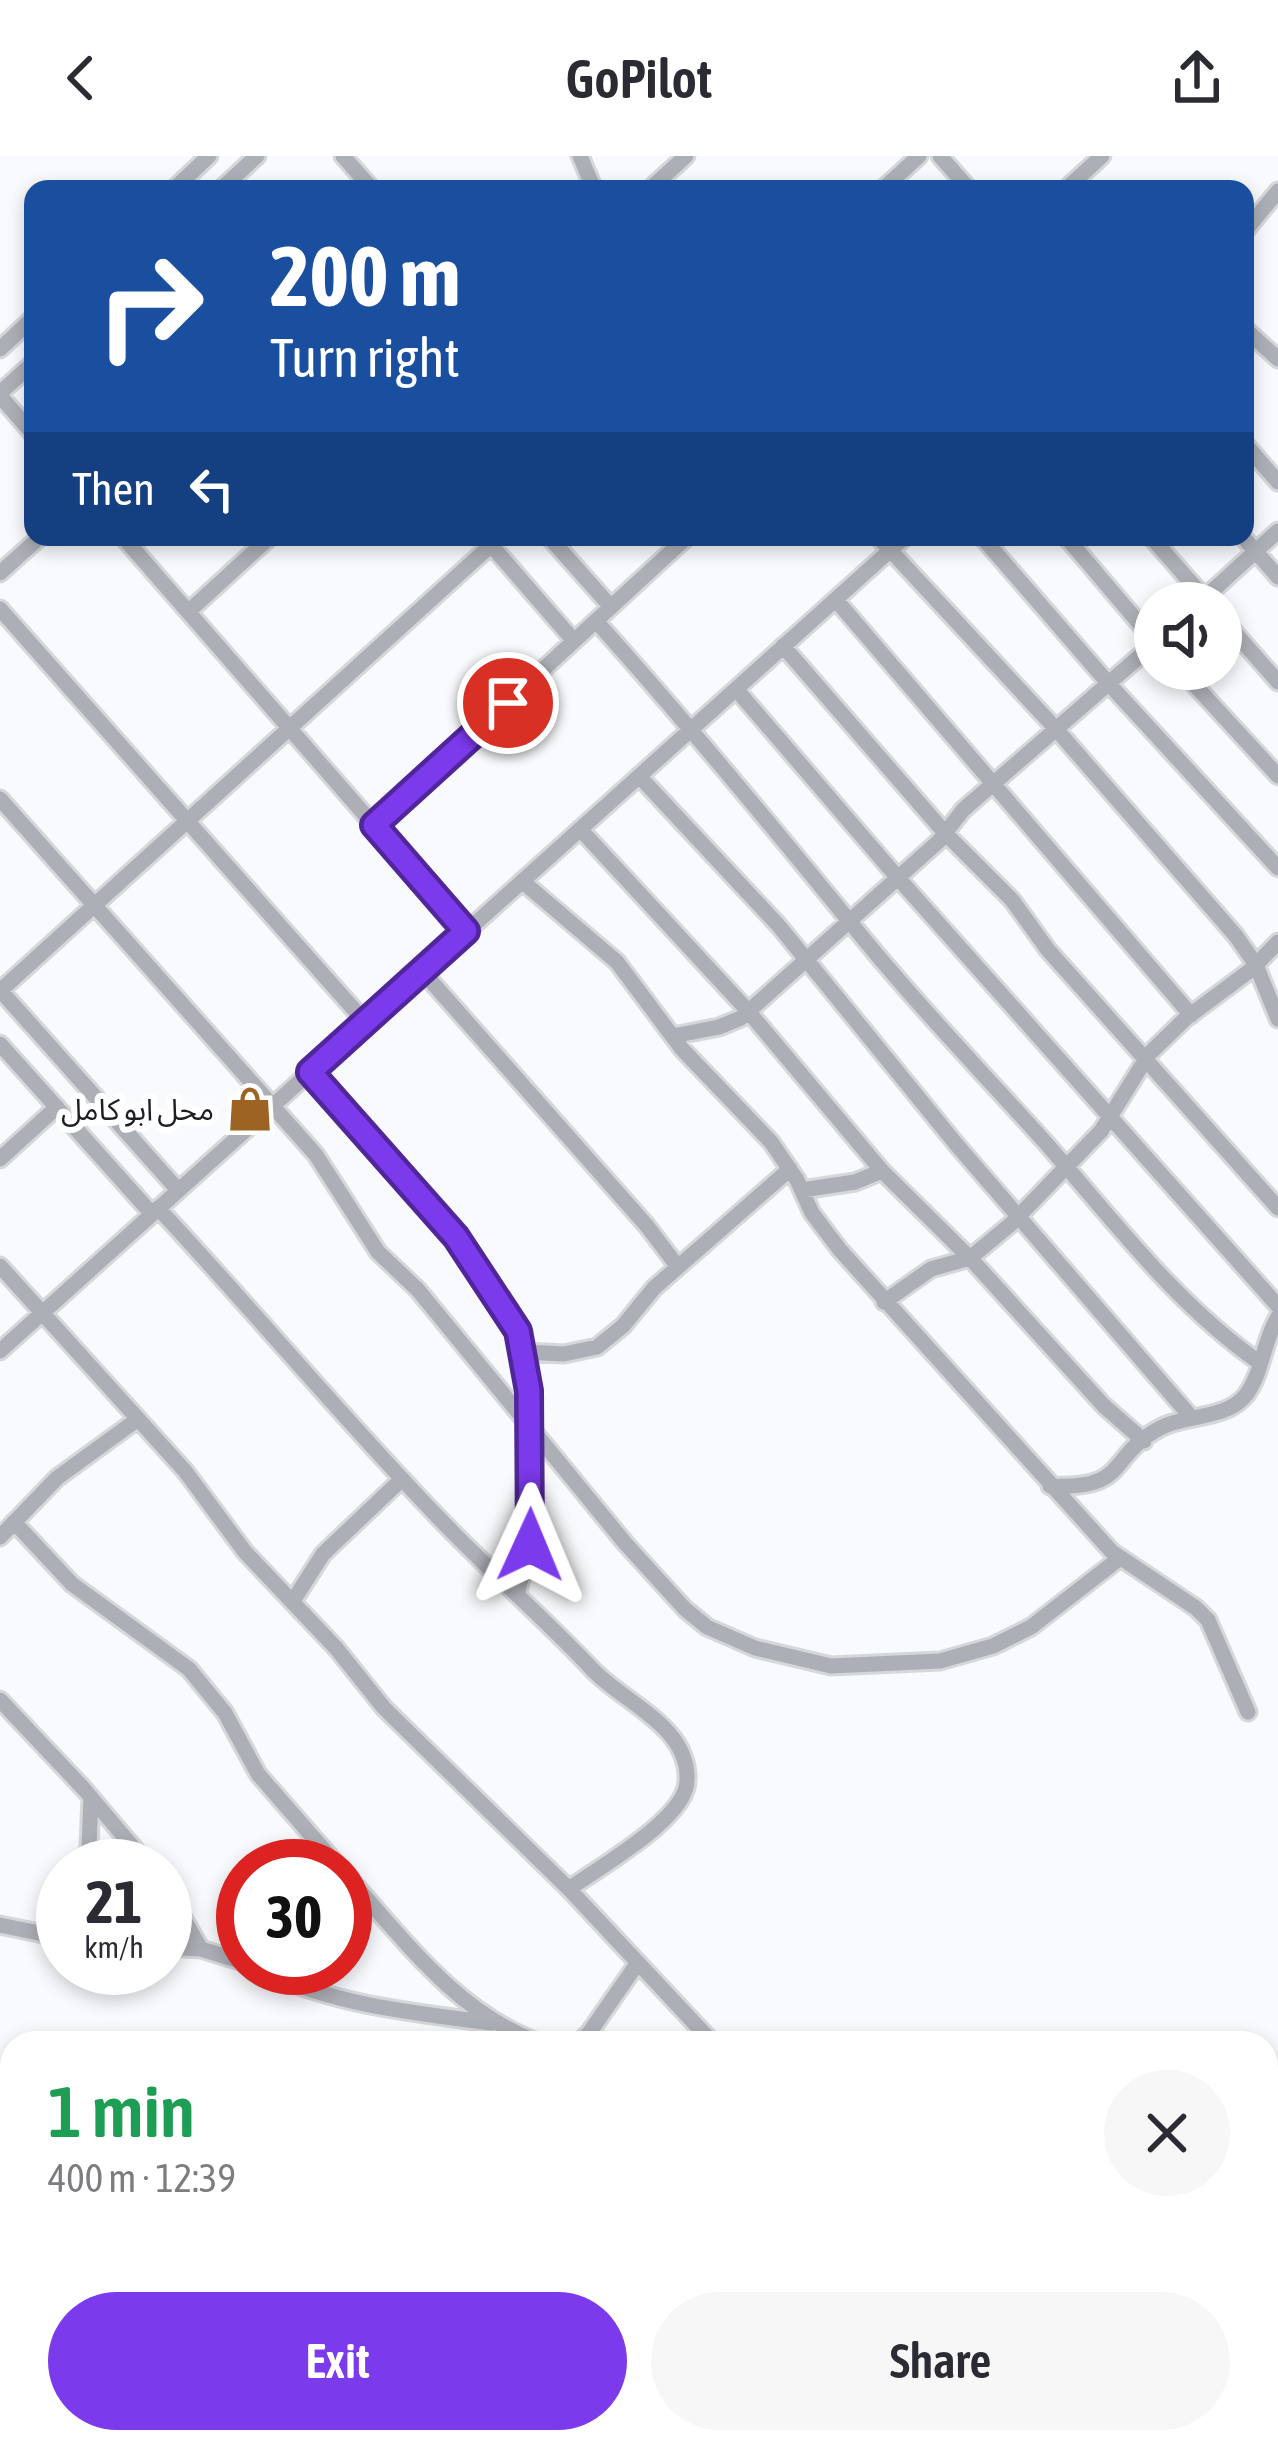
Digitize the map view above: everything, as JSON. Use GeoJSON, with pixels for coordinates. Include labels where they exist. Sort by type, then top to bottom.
{"type":"FeatureCollection","features":[{"type":"Feature","properties":{"kind":"street"},"geometry":{"type":"LineString","coordinates":[[231,180],[257,156]]}},
{"type":"Feature","properties":{"kind":"street"},"geometry":{"type":"LineString","coordinates":[[343,156],[364,180]]}},
{"type":"Feature","properties":{"kind":"street"},"geometry":{"type":"LineString","coordinates":[[660,180],[686,156]]}},
{"type":"Feature","properties":{"kind":"street"},"geometry":{"type":"LineString","coordinates":[[940,156],[961,180]]}},
{"type":"Feature","properties":{"kind":"street"},"geometry":{"type":"LineString","coordinates":[[1076,180],[1102,156]]}},
{"type":"Feature","properties":{"kind":"street"},"geometry":{"type":"LineString","coordinates":[[1254,220],[1278,190]]}},
{"type":"Feature","properties":{"kind":"street"},"geometry":{"type":"LineString","coordinates":[[0,349],[24,326]]}},
{"type":"Feature","properties":{"kind":"street"},"geometry":{"type":"LineString","coordinates":[[1254,337],[1278,359]]}},
{"type":"Feature","properties":{"kind":"street"},"geometry":{"type":"LineString","coordinates":[[24,372],[0,395],[24,423]]}},
{"type":"Feature","properties":{"kind":"street"},"geometry":{"type":"LineString","coordinates":[[1254,454],[1278,482]]}},
{"type":"Feature","properties":{"kind":"street"},"geometry":{"type":"LineString","coordinates":[[1224,582],[1278,531]]}},
{"type":"Feature","properties":{"kind":"street"},"geometry":{"type":"LineString","coordinates":[[0,573],[30,546]]}},
{"type":"Feature","properties":{"kind":"street"},"geometry":{"type":"LineString","coordinates":[[131,546],[466,931]]}},
{"type":"Feature","properties":{"kind":"street"},"geometry":{"type":"LineString","coordinates":[[188,612],[260,546]]}},
{"type":"Feature","properties":{"kind":"street"},"geometry":{"type":"LineString","coordinates":[[178,1190],[0,991],[490,546]]}},
{"type":"Feature","properties":{"kind":"street"},"geometry":{"type":"LineString","coordinates":[[499,546],[574,641]]}},
{"type":"Feature","properties":{"kind":"street"},"geometry":{"type":"LineString","coordinates":[[557,546],[611,608]]}},
{"type":"Feature","properties":{"kind":"street"},"geometry":{"type":"LineString","coordinates":[[374,825],[678,546]]}},
{"type":"Feature","properties":{"kind":"street"},"geometry":{"type":"LineString","coordinates":[[886,546],[1056,729],[1236,936],[1256,964],[1278,1019]]}},
{"type":"Feature","properties":{"kind":"street"},"geometry":{"type":"LineString","coordinates":[[0,1351],[895,546]]}},
{"type":"Feature","properties":{"kind":"street"},"geometry":{"type":"LineString","coordinates":[[990,546],[1278,868]]}},
{"type":"Feature","properties":{"kind":"street"},"geometry":{"type":"LineString","coordinates":[[1074,546],[1134,617]]}},
{"type":"Feature","properties":{"kind":"street"},"geometry":{"type":"LineString","coordinates":[[1158,546],[1188,582]]}},
{"type":"Feature","properties":{"kind":"street"},"geometry":{"type":"LineString","coordinates":[[1251,546],[1278,577]]}},
{"type":"Feature","properties":{"kind":"street"},"geometry":{"type":"LineString","coordinates":[[836,600],[1191,1015]]}},
{"type":"Feature","properties":{"kind":"street"},"geometry":{"type":"LineString","coordinates":[[0,609],[365,1022]]}},
{"type":"Feature","properties":{"kind":"street"},"geometry":{"type":"LineString","coordinates":[[596,621],[1109,1221],[1190,1306],[1260,1364]]}},
{"type":"Feature","properties":{"kind":"street"},"geometry":{"type":"LineString","coordinates":[[1242,641],[1278,682]]}},
{"type":"Feature","properties":{"kind":"street"},"geometry":{"type":"LineString","coordinates":[[784,646],[945,832],[1012,900],[1048,950],[1143,1060],[1278,1208]]}},
{"type":"Feature","properties":{"kind":"street"},"geometry":{"type":"LineString","coordinates":[[673,1036],[719,1027],[748,1011],[898,878],[963,810],[1134,661]]}},
{"type":"Feature","properties":{"kind":"street"},"geometry":{"type":"LineString","coordinates":[[736,689],[1278,1306]]}},
{"type":"Feature","properties":{"kind":"street"},"geometry":{"type":"LineString","coordinates":[[1199,690],[1278,776]]}},
{"type":"Feature","properties":{"kind":"street"},"geometry":{"type":"LineString","coordinates":[[639,776],[778,926],[956,1144],[1191,1417]]}},
{"type":"Feature","properties":{"kind":"street"},"geometry":{"type":"LineString","coordinates":[[0,799],[316,1155],[378,1252],[418,1290],[685,1610],[730,1639],[831,1666],[940,1661],[964,1656],[1031,1627],[1120,1558]]}},
{"type":"Feature","properties":{"kind":"street"},"geometry":{"type":"LineString","coordinates":[[580,829],[748,1011],[882,1171],[970,1258],[1104,1406],[1144,1441]]}},
{"type":"Feature","properties":{"kind":"street"},"geometry":{"type":"LineString","coordinates":[[522,880],[617,962],[708,1078],[771,1142],[812,1213],[884,1302],[1051,1486],[1120,1558],[1208,1620],[1248,1712]]}},
{"type":"Feature","properties":{"kind":"street"},"geometry":{"type":"LineString","coordinates":[[884,1302],[931,1269],[970,1258],[1021,1215],[1111,1116],[1143,1060],[1278,942]]}},
{"type":"Feature","properties":{"kind":"street"},"geometry":{"type":"LineString","coordinates":[[422,971],[678,1267]]}},
{"type":"Feature","properties":{"kind":"street"},"geometry":{"type":"LineString","coordinates":[[0,1043],[402,1480],[615,1692],[667,1731],[685,1757],[687,1784],[677,1807],[568,1889]]}},
{"type":"Feature","properties":{"kind":"street"},"geometry":{"type":"LineString","coordinates":[[310,1072],[456,1237],[511,1320],[524,1352],[530,1545],[517,1595]]}},
{"type":"Feature","properties":{"kind":"street"},"geometry":{"type":"LineString","coordinates":[[0,1159],[57,1107]]}},
{"type":"Feature","properties":{"kind":"street"},"geometry":{"type":"LineString","coordinates":[[524,1352],[564,1354],[597,1347],[623,1326],[654,1288],[790,1169]]}},
{"type":"Feature","properties":{"kind":"street"},"geometry":{"type":"LineString","coordinates":[[802,1190],[855,1182],[882,1171]]}},
{"type":"Feature","properties":{"kind":"street"},"geometry":{"type":"LineString","coordinates":[[0,1266],[185,1471],[245,1552],[416,1742],[568,1889],[701,2031]]}},
{"type":"Feature","properties":{"kind":"street"},"geometry":{"type":"LineString","coordinates":[[1051,1486],[1092,1486],[1105,1480],[1156,1430],[1221,1412],[1244,1398],[1278,1317]]}},
{"type":"Feature","properties":{"kind":"street"},"geometry":{"type":"LineString","coordinates":[[0,1538],[57,1478],[137,1419]]}},
{"type":"Feature","properties":{"kind":"street"},"geometry":{"type":"LineString","coordinates":[[293,1601],[323,1554],[402,1480]]}},
{"type":"Feature","properties":{"kind":"street"},"geometry":{"type":"LineString","coordinates":[[14,1522],[72,1584],[190,1669],[225,1713],[258,1774],[315,1839]]}},
{"type":"Feature","properties":{"kind":"street"},"geometry":{"type":"LineString","coordinates":[[0,1700],[126,1839]]}},
{"type":"Feature","properties":{"kind":"street"},"geometry":{"type":"LineString","coordinates":[[89,1839],[91,1797]]}},
{"type":"Feature","properties":{"kind":"street"},"geometry":{"type":"LineString","coordinates":[[372,1904],[465,2002],[512,2031]]}},
{"type":"Feature","properties":{"kind":"street"},"geometry":{"type":"LineString","coordinates":[[0,1925],[36,1933]]}},
{"type":"Feature","properties":{"kind":"street"},"geometry":{"type":"LineString","coordinates":[[192,1933],[201,1948]]}},
{"type":"Feature","properties":{"kind":"street"},"geometry":{"type":"LineString","coordinates":[[192,1948],[216,1953]]}},
{"type":"Feature","properties":{"kind":"street"},"geometry":{"type":"LineString","coordinates":[[590,2031],[637,1964]]}},
{"type":"Feature","properties":{"kind":"street"},"geometry":{"type":"LineString","coordinates":[[322,1995],[358,2006],[494,2023]]}},
{"type":"Feature","properties":{"kind":"place","name":"محل ابو كامل"},"geometry":{"type":"Point","coordinates":[250,1109]}},
{"type":"Feature","properties":{"kind":"route"},"geometry":{"type":"LineString","coordinates":[[508,703],[374,825],[466,931],[310,1072],[456,1237],[518,1331],[529,1391],[530,1545]]}}]}
